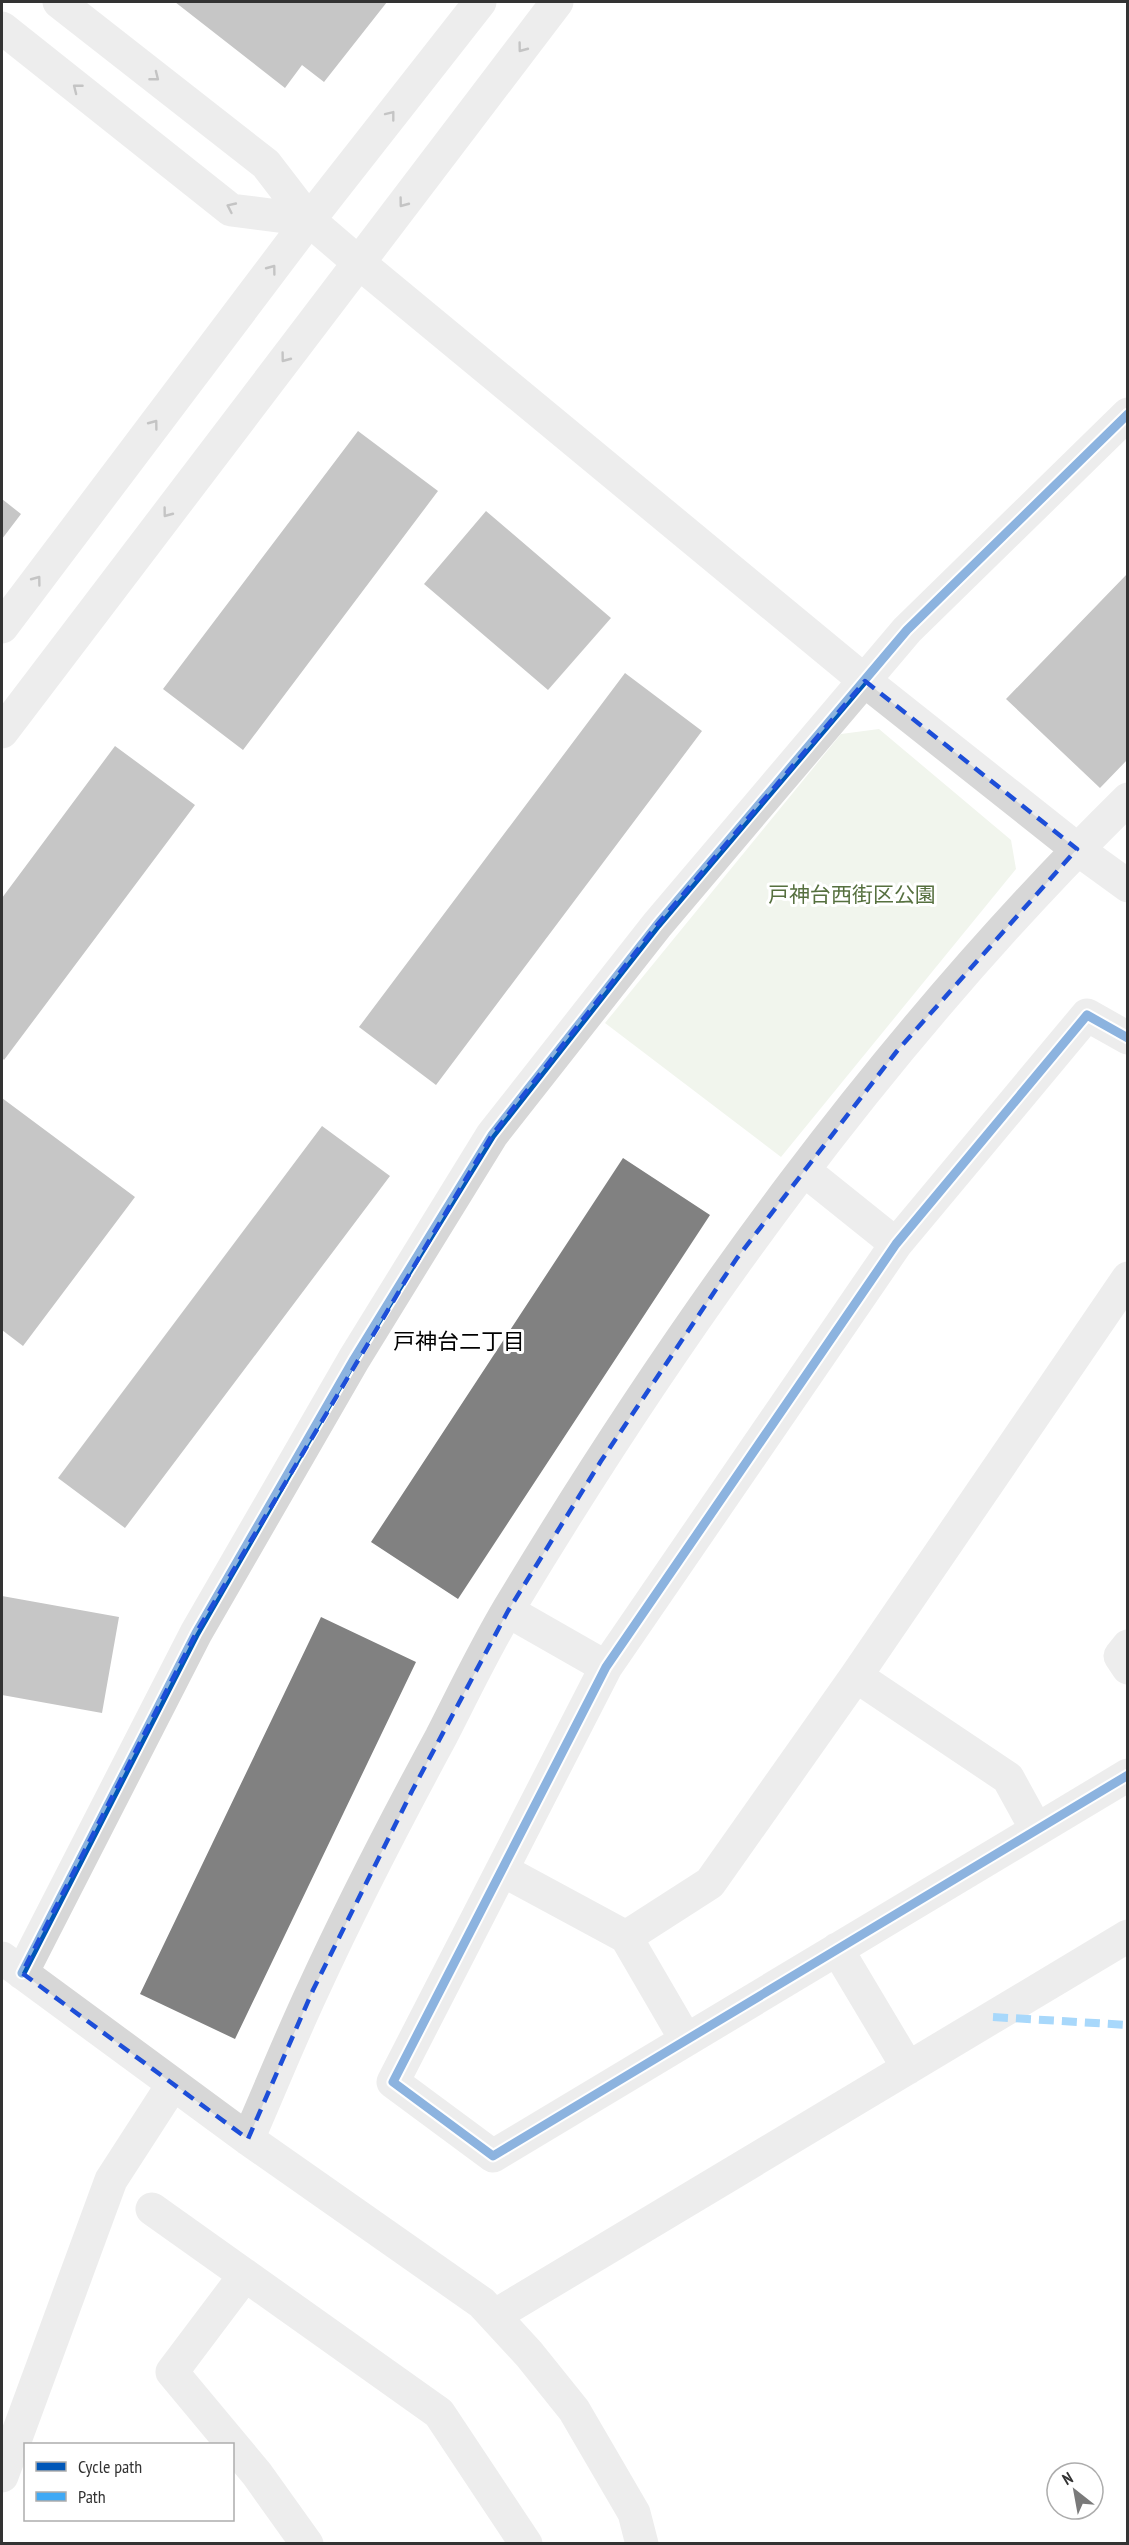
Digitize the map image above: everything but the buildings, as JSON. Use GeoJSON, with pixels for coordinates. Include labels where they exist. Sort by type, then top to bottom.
{"type":"FeatureCollection","features":[{"type":"Feature","properties":{"kind":"street"},"geometry":{"type":"LineString","coordinates":[[59,2],[266,164],[309,220],[358,262],[865,681],[1077,849],[1128,886]]}},
{"type":"Feature","properties":{"kind":"street"},"geometry":{"type":"LineString","coordinates":[[2,627],[309,220],[480,2]]}},
{"type":"Feature","properties":{"kind":"street"},"geometry":{"type":"LineString","coordinates":[[2,732],[557,2]]}},
{"type":"Feature","properties":{"kind":"street"},"geometry":{"type":"LineString","coordinates":[[2,28],[231,210],[309,220]]}},
{"type":"Feature","properties":{"kind":"street"},"geometry":{"type":"LineString","coordinates":[[642,2544],[634,2513],[574,2410],[529,2354],[482,2303],[248,2139],[12,1966],[196,1633],[354,1359],[492,1135],[657,925],[907,630],[1128,414]]}},
{"type":"Feature","properties":{"kind":"street"},"geometry":{"type":"LineString","coordinates":[[248,2139],[313,1990],[412,1791],[508,1611],[675,1348],[737,1258],[897,1051],[996,937],[1077,849],[1128,799]]}},
{"type":"Feature","properties":{"kind":"street"},"geometry":{"type":"LineString","coordinates":[[1128,1038],[1087,1015],[896,1244],[606,1667],[393,2082],[493,2156],[1128,1774]]}},
{"type":"Feature","properties":{"kind":"street"},"geometry":{"type":"LineString","coordinates":[[805,1171],[896,1244]]}},
{"type":"Feature","properties":{"kind":"street"},"geometry":{"type":"LineString","coordinates":[[626,1937],[711,1883],[856,1676],[1128,1278]]}},
{"type":"Feature","properties":{"kind":"street"},"geometry":{"type":"LineString","coordinates":[[508,1611],[606,1667]]}},
{"type":"Feature","properties":{"kind":"street"},"geometry":{"type":"LineString","coordinates":[[1128,1646],[1120,1656],[1128,1668]]}},
{"type":"Feature","properties":{"kind":"street"},"geometry":{"type":"LineString","coordinates":[[856,1676],[1008,1778],[1036,1829]]}},
{"type":"Feature","properties":{"kind":"street"},"geometry":{"type":"LineString","coordinates":[[502,1870],[626,1937],[686,2040]]}},
{"type":"Feature","properties":{"kind":"street"},"geometry":{"type":"LineString","coordinates":[[494,2316],[1128,1936]]}},
{"type":"Feature","properties":{"kind":"street"},"geometry":{"type":"LineString","coordinates":[[837,1949],[908,2068]]}},
{"type":"Feature","properties":{"kind":"street"},"geometry":{"type":"LineString","coordinates":[[2,2476],[111,2180],[173,2084]]}},
{"type":"Feature","properties":{"kind":"street"},"geometry":{"type":"LineString","coordinates":[[152,2209],[439,2413],[526,2544]]}},
{"type":"Feature","properties":{"kind":"street"},"geometry":{"type":"LineString","coordinates":[[231,2443],[172,2372],[245,2275]]}},
{"type":"Feature","properties":{"kind":"street"},"geometry":{"type":"LineString","coordinates":[[234,2446],[257,2474],[307,2544]]}},
{"type":"Feature","properties":{"kind":"highlighted area"},"geometry":{"type":"Polygon","coordinates":[[[865,681],[1077,849],[897,1051],[737,1258],[601,1461],[508,1611],[412,1791],[313,1990],[248,2139],[22,1973],[196,1633],[492,1135],[657,925],[865,681]]]}},
{"type":"Feature","properties":{"kind":"green space","name":"戸神台西街区公園"},"geometry":{"type":"Polygon","coordinates":[[[879,729],[1011,840],[1016,869],[781,1157],[605,1023],[841,734],[879,729]]]}},
{"type":"Feature","properties":{"kind":"marked path"},"geometry":{"type":"LineString","coordinates":[[993,2017],[1128,2025]]}},
{"type":"Feature","properties":{"kind":"cycle path"},"geometry":{"type":"LineString","coordinates":[[22,1973],[196,1633],[354,1359],[492,1135],[657,925],[907,630],[1128,414]]}},
{"type":"Feature","properties":{"kind":"cycle path"},"geometry":{"type":"LineString","coordinates":[[1128,1038],[1087,1015],[896,1244],[606,1667],[393,2082],[493,2156],[1128,1775]]}},
{"type":"Feature","properties":{"kind":"district","name":"戸神台二丁目"},"geometry":{"type":"Point","coordinates":[459,1341]}}]}
